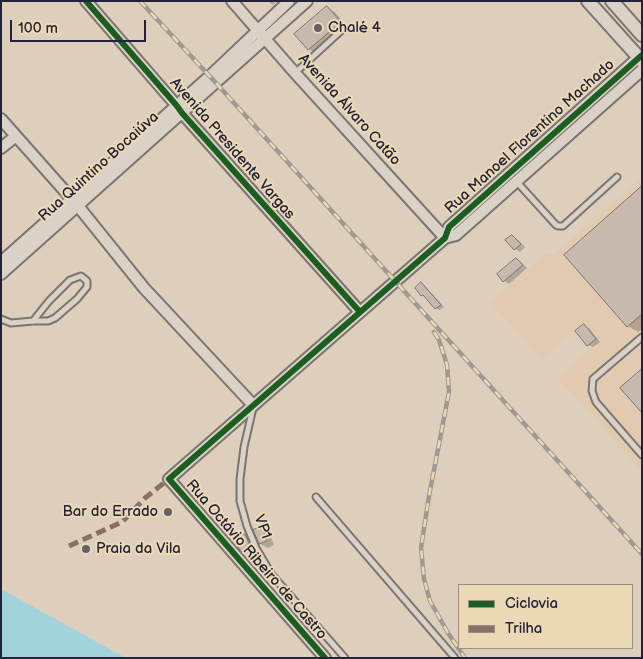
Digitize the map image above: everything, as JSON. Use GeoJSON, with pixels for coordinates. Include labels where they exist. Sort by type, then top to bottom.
{"type":"FeatureCollection","features":[{"type":"Feature","properties":{"kind":"street","name":"Avenida Presidente Vargas"},"geometry":{"type":"LineString","coordinates":[[86,1],[360,312]]}},
{"type":"Feature","properties":{"kind":"street","name":"Avenida Álvaro Catão"},"geometry":{"type":"LineString","coordinates":[[232,1],[445,238]]}},
{"type":"Feature","properties":{"kind":"street","name":"Rua Quintino Bocaiúva"},"geometry":{"type":"LineString","coordinates":[[180,109],[210,76],[289,1]]}},
{"type":"Feature","properties":{"kind":"street","name":"Rua Quintino Bocaiúva"},"geometry":{"type":"LineString","coordinates":[[1,274],[13,258],[75,202],[180,109],[265,39],[307,1]]}},
{"type":"Feature","properties":{"kind":"street"},"geometry":{"type":"LineString","coordinates":[[588,1],[641,58]]}},
{"type":"Feature","properties":{"kind":"street"},"geometry":{"type":"LineString","coordinates":[[612,1],[642,35]]}},
{"type":"Feature","properties":{"kind":"street","name":"Rua Manoel Florentino Machado"},"geometry":{"type":"LineString","coordinates":[[445,238],[449,227],[641,58]]}},
{"type":"Feature","properties":{"kind":"street","name":"Rua Manoel Florentino Machado"},"geometry":{"type":"LineString","coordinates":[[169,479],[445,238],[456,235],[642,70]]}},
{"type":"Feature","properties":{"kind":"street"},"geometry":{"type":"LineString","coordinates":[[1,119],[75,202],[144,288],[253,405]]}},
{"type":"Feature","properties":{"kind":"street"},"geometry":{"type":"LineString","coordinates":[[1,148],[16,136]]}},
{"type":"Feature","properties":{"kind":"street","name":"Rua Quintino Bocaiúva"},"geometry":{"type":"LineString","coordinates":[[1,262],[13,258]]}},
{"type":"Feature","properties":{"kind":"street","name":"Rua Octávio Ribeiro de Castro"},"geometry":{"type":"LineString","coordinates":[[169,479],[326,658]]}},
{"type":"Feature","properties":{"kind":"lane"},"geometry":{"type":"LineString","coordinates":[[295,73],[343,29]]}},
{"type":"Feature","properties":{"kind":"lane"},"geometry":{"type":"LineString","coordinates":[[538,147],[546,156]]}},
{"type":"Feature","properties":{"kind":"lane"},"geometry":{"type":"LineString","coordinates":[[508,174],[556,225],[560,226],[563,226],[618,177]]}},
{"type":"Feature","properties":{"kind":"lane"},"geometry":{"type":"LineString","coordinates":[[1,319],[11,323],[48,321],[55,318],[77,299],[87,287],[87,281],[81,276],[70,280],[49,301],[33,321]]}},
{"type":"Feature","properties":{"kind":"lane"},"geometry":{"type":"LineString","coordinates":[[642,337],[593,380],[592,391],[596,402],[642,455]]}},
{"type":"Feature","properties":{"kind":"lane","name":"VP1"},"geometry":{"type":"LineString","coordinates":[[253,405],[244,447],[240,479],[240,501],[247,526],[256,548],[272,575],[345,658]]}},
{"type":"Feature","properties":{"kind":"lane"},"geometry":{"type":"LineString","coordinates":[[316,496],[455,658]]}},
{"type":"Feature","properties":{"kind":"shaded area"},"geometry":{"type":"Polygon","coordinates":[[[642,177],[642,472],[558,378],[599,340],[584,322],[542,360],[490,302],[546,253],[554,254],[642,177]]]}},
{"type":"Feature","properties":{"kind":"water"},"geometry":{"type":"Polygon","coordinates":[[[1,589],[126,658],[1,658],[1,589]]]}},
{"type":"Feature","properties":{"kind":"building","name":"Chalé 4"},"geometry":{"type":"Polygon","coordinates":[[[327,6],[341,22],[308,50],[294,34],[327,6]]]}},
{"type":"Feature","properties":{"kind":"building"},"geometry":{"type":"Polygon","coordinates":[[[642,186],[642,314],[627,327],[564,255],[642,186]]]}},
{"type":"Feature","properties":{"kind":"building"},"geometry":{"type":"Polygon","coordinates":[[[512,235],[521,244],[514,250],[505,240],[512,235]]]}},
{"type":"Feature","properties":{"kind":"building"},"geometry":{"type":"Polygon","coordinates":[[[516,258],[523,265],[503,282],[497,274],[516,258]]]}},
{"type":"Feature","properties":{"kind":"building"},"geometry":{"type":"Polygon","coordinates":[[[421,282],[441,305],[435,309],[423,295],[421,296],[415,288],[421,282]]]}},
{"type":"Feature","properties":{"kind":"building"},"geometry":{"type":"Polygon","coordinates":[[[584,324],[596,339],[587,346],[575,331],[584,324]]]}},
{"type":"Feature","properties":{"kind":"building"},"geometry":{"type":"Polygon","coordinates":[[[642,369],[642,413],[620,388],[642,369]]]}},
{"type":"Feature","properties":{"kind":"building"},"geometry":{"type":"Polygon","coordinates":[[[262,527],[267,541],[259,544],[253,530],[262,527]]]}},
{"type":"Feature","properties":{"kind":"building"},"geometry":{"type":"Polygon","coordinates":[[[245,534],[251,548],[242,552],[235,538],[245,534]]]}},
{"type":"Feature","properties":{"kind":"railway"},"geometry":{"type":"LineString","coordinates":[[140,1],[642,554]]}},
{"type":"Feature","properties":{"kind":"railway"},"geometry":{"type":"LineString","coordinates":[[434,332],[439,340],[447,365],[449,392],[421,548],[424,579],[430,601],[458,648]]}},
{"type":"Feature","properties":{"kind":"railway"},"geometry":{"type":"LineString","coordinates":[[459,649],[465,658]]}},
{"type":"Feature","properties":{"kind":"marked path"},"geometry":{"type":"LineString","coordinates":[[69,546],[122,522],[145,498],[169,479]]}},
{"type":"Feature","properties":{"kind":"cycle path"},"geometry":{"type":"LineString","coordinates":[[86,1],[182,113],[360,312]]}},
{"type":"Feature","properties":{"kind":"cycle path"},"geometry":{"type":"LineString","coordinates":[[325,658],[169,479],[445,238],[449,227],[642,55]]}},
{"type":"Feature","properties":{"kind":"place","name":"Chalé 4"},"geometry":{"type":"Point","coordinates":[318,28]}},
{"type":"Feature","properties":{"kind":"place","name":"Bar do Errado"},"geometry":{"type":"Point","coordinates":[168,512]}},
{"type":"Feature","properties":{"kind":"place","name":"Praia da Vila"},"geometry":{"type":"Point","coordinates":[86,549]}}]}
